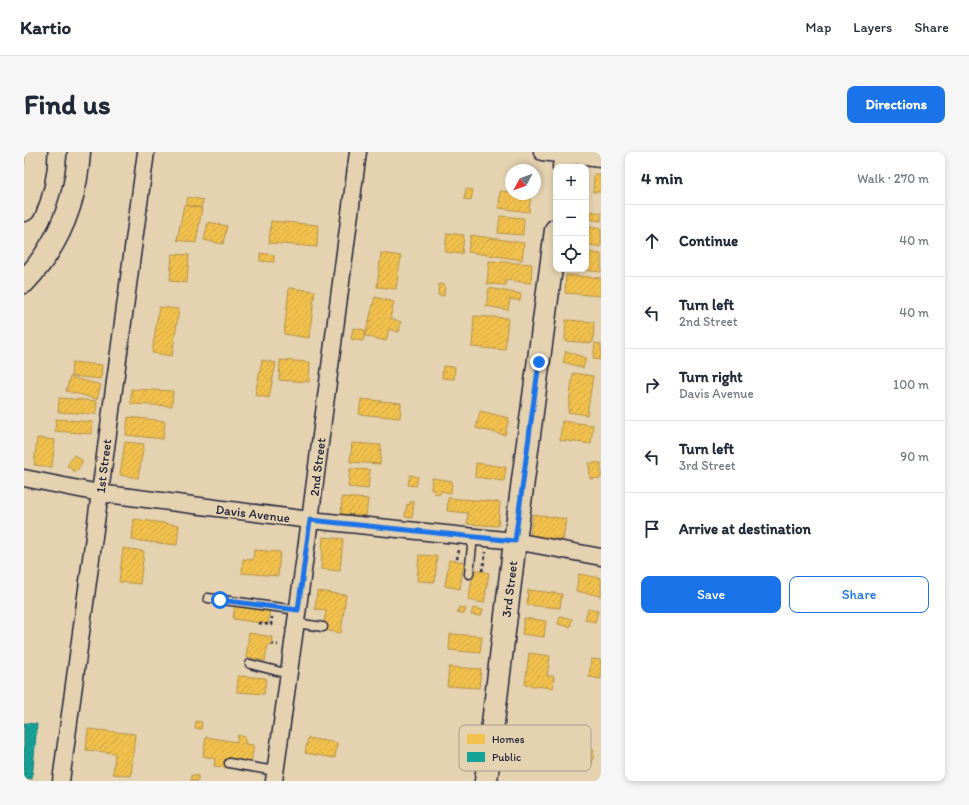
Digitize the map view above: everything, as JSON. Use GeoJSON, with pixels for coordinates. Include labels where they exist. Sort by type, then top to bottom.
{"type":"FeatureCollection","features":[{"type":"Feature","properties":{"kind":"main road"},"geometry":{"type":"LineString","coordinates":[[24,210],[35,175],[36,152]]}},
{"type":"Feature","properties":{"kind":"main road"},"geometry":{"type":"LineString","coordinates":[[24,282],[46,256],[63,225],[77,178],[79,152]]}},
{"type":"Feature","properties":{"kind":"main road","name":"3rd Street"},"geometry":{"type":"LineString","coordinates":[[493,725],[515,541],[555,236]]}},
{"type":"Feature","properties":{"kind":"main road","name":"3rd Street"},"geometry":{"type":"LineString","coordinates":[[486,781],[487,771]]}},
{"type":"Feature","properties":{"kind":"street","name":"1st Street"},"geometry":{"type":"LineString","coordinates":[[61,781],[98,523],[99,493],[146,152]]}},
{"type":"Feature","properties":{"kind":"street","name":"2nd Street"},"geometry":{"type":"LineString","coordinates":[[274,776],[297,617],[358,152]]}},
{"type":"Feature","properties":{"kind":"street"},"geometry":{"type":"LineString","coordinates":[[542,152],[565,158],[601,159]]}},
{"type":"Feature","properties":{"kind":"street","name":"Davis Avenue"},"geometry":{"type":"LineString","coordinates":[[24,478],[99,493],[310,520],[515,541],[601,557]]}},
{"type":"Feature","properties":{"kind":"lane"},"geometry":{"type":"LineString","coordinates":[[469,574],[481,538]]}},
{"type":"Feature","properties":{"kind":"lane"},"geometry":{"type":"LineString","coordinates":[[208,598],[273,607],[323,627]]}},
{"type":"Feature","properties":{"kind":"lane"},"geometry":{"type":"LineString","coordinates":[[250,664],[289,674]]}},
{"type":"Feature","properties":{"kind":"lane"},"geometry":{"type":"LineString","coordinates":[[228,763],[274,776]]}},
{"type":"Feature","properties":{"kind":"path"},"geometry":{"type":"LineString","coordinates":[[481,538],[482,571]]}},
{"type":"Feature","properties":{"kind":"path"},"geometry":{"type":"LineString","coordinates":[[259,622],[271,625],[273,607]]}},
{"type":"Feature","properties":{"kind":"building: Homes"},"geometry":{"type":"Polygon","coordinates":[[[594,174],[601,174],[601,192],[593,192],[594,174]]]}},
{"type":"Feature","properties":{"kind":"building: Homes"},"geometry":{"type":"Polygon","coordinates":[[[466,189],[473,190],[471,200],[464,199],[466,189]]]}},
{"type":"Feature","properties":{"kind":"building: Homes"},"geometry":{"type":"Polygon","coordinates":[[[500,191],[505,191],[505,200],[530,200],[529,212],[499,208],[500,191]]]}},
{"type":"Feature","properties":{"kind":"building: Homes"},"geometry":{"type":"Polygon","coordinates":[[[188,197],[203,200],[201,208],[186,205],[188,197]]]}},
{"type":"Feature","properties":{"kind":"building: Homes"},"geometry":{"type":"Polygon","coordinates":[[[184,205],[202,208],[196,243],[177,240],[184,205]]]}},
{"type":"Feature","properties":{"kind":"building: Homes"},"geometry":{"type":"Polygon","coordinates":[[[590,211],[601,213],[601,221],[589,219],[590,211]]]}},
{"type":"Feature","properties":{"kind":"building: Homes"},"geometry":{"type":"Polygon","coordinates":[[[500,216],[524,218],[523,235],[498,233],[500,216]]]}},
{"type":"Feature","properties":{"kind":"building: Homes"},"geometry":{"type":"Polygon","coordinates":[[[271,221],[318,225],[317,247],[269,243],[271,221]]]}},
{"type":"Feature","properties":{"kind":"building: Homes"},"geometry":{"type":"Polygon","coordinates":[[[208,222],[227,226],[223,244],[204,240],[208,222]]]}},
{"type":"Feature","properties":{"kind":"building: Homes"},"geometry":{"type":"Polygon","coordinates":[[[589,227],[601,229],[601,247],[589,245],[589,227]]]}},
{"type":"Feature","properties":{"kind":"building: Homes"},"geometry":{"type":"Polygon","coordinates":[[[447,233],[464,235],[462,254],[445,252],[447,233]]]}},
{"type":"Feature","properties":{"kind":"building: Homes"},"geometry":{"type":"Polygon","coordinates":[[[471,235],[524,243],[522,260],[468,252],[471,235]]]}},
{"type":"Feature","properties":{"kind":"building: Homes"},"geometry":{"type":"Polygon","coordinates":[[[589,252],[601,254],[601,272],[589,271],[589,252]]]}},
{"type":"Feature","properties":{"kind":"building: Homes"},"geometry":{"type":"Polygon","coordinates":[[[260,253],[274,255],[274,262],[260,261],[260,253]]]}},
{"type":"Feature","properties":{"kind":"building: Homes"},"geometry":{"type":"Polygon","coordinates":[[[381,253],[401,256],[396,289],[377,287],[381,253]]]}},
{"type":"Feature","properties":{"kind":"building: Homes"},"geometry":{"type":"Polygon","coordinates":[[[172,254],[189,255],[187,283],[170,281],[172,254]]]}},
{"type":"Feature","properties":{"kind":"building: Homes"},"geometry":{"type":"Polygon","coordinates":[[[489,261],[532,264],[531,283],[506,280],[506,285],[487,284],[489,261]]]}},
{"type":"Feature","properties":{"kind":"building: Homes"},"geometry":{"type":"Polygon","coordinates":[[[566,275],[601,278],[601,296],[565,293],[566,275]]]}},
{"type":"Feature","properties":{"kind":"building: Homes"},"geometry":{"type":"Polygon","coordinates":[[[439,284],[445,285],[444,296],[438,295],[439,284]]]}},
{"type":"Feature","properties":{"kind":"building: Homes"},"geometry":{"type":"Polygon","coordinates":[[[289,288],[315,291],[309,338],[284,334],[289,288]]]}},
{"type":"Feature","properties":{"kind":"building: Homes"},"geometry":{"type":"Polygon","coordinates":[[[489,288],[521,294],[520,301],[510,299],[508,310],[486,306],[489,288]]]}},
{"type":"Feature","properties":{"kind":"building: Homes"},"geometry":{"type":"Polygon","coordinates":[[[375,297],[394,302],[390,318],[401,322],[399,332],[389,329],[386,341],[365,336],[375,297]]]}},
{"type":"Feature","properties":{"kind":"building: Homes"},"geometry":{"type":"Polygon","coordinates":[[[159,307],[179,309],[172,356],[152,353],[159,307]]]}},
{"type":"Feature","properties":{"kind":"building: Homes"},"geometry":{"type":"Polygon","coordinates":[[[474,316],[508,318],[505,350],[472,347],[474,316]]]}},
{"type":"Feature","properties":{"kind":"building: Homes"},"geometry":{"type":"Polygon","coordinates":[[[566,320],[594,322],[593,343],[565,341],[566,320]]]}},
{"type":"Feature","properties":{"kind":"building: Homes"},"geometry":{"type":"Polygon","coordinates":[[[353,328],[365,330],[363,341],[351,339],[353,328]]]}},
{"type":"Feature","properties":{"kind":"building: Homes"},"geometry":{"type":"Polygon","coordinates":[[[595,343],[601,344],[601,360],[593,359],[595,343]]]}},
{"type":"Feature","properties":{"kind":"building: Homes"},"geometry":{"type":"Polygon","coordinates":[[[566,351],[586,358],[583,368],[563,362],[566,351]]]}},
{"type":"Feature","properties":{"kind":"building: Homes"},"geometry":{"type":"Polygon","coordinates":[[[262,360],[276,363],[269,398],[255,395],[262,360]]]}},
{"type":"Feature","properties":{"kind":"building: Homes"},"geometry":{"type":"Polygon","coordinates":[[[280,360],[310,362],[309,382],[279,380],[280,360]]]}},
{"type":"Feature","properties":{"kind":"building: Homes"},"geometry":{"type":"Polygon","coordinates":[[[72,362],[102,365],[101,379],[71,376],[72,362]]]}},
{"type":"Feature","properties":{"kind":"building: Homes"},"geometry":{"type":"Polygon","coordinates":[[[443,366],[455,367],[454,379],[442,378],[443,366]]]}},
{"type":"Feature","properties":{"kind":"building: Homes"},"geometry":{"type":"Polygon","coordinates":[[[573,373],[593,376],[587,415],[568,412],[573,373]]]}},
{"type":"Feature","properties":{"kind":"building: Homes"},"geometry":{"type":"Polygon","coordinates":[[[70,377],[101,385],[97,399],[66,391],[70,377]]]}},
{"type":"Feature","properties":{"kind":"building: Homes"},"geometry":{"type":"Polygon","coordinates":[[[131,389],[173,391],[172,406],[131,404],[131,389]]]}},
{"type":"Feature","properties":{"kind":"building: Homes"},"geometry":{"type":"Polygon","coordinates":[[[59,398],[97,401],[96,414],[58,412],[59,398]]]}},
{"type":"Feature","properties":{"kind":"building: Homes"},"geometry":{"type":"Polygon","coordinates":[[[361,399],[401,403],[400,418],[359,414],[361,399]]]}},
{"type":"Feature","properties":{"kind":"building: Homes"},"geometry":{"type":"Polygon","coordinates":[[[480,411],[509,418],[505,435],[476,428],[480,411]]]}},
{"type":"Feature","properties":{"kind":"building: Homes"},"geometry":{"type":"Polygon","coordinates":[[[128,417],[165,421],[163,439],[126,435],[128,417]]]}},
{"type":"Feature","properties":{"kind":"building: Homes"},"geometry":{"type":"Polygon","coordinates":[[[56,419],[93,422],[92,434],[55,431],[56,419]]]}},
{"type":"Feature","properties":{"kind":"building: Homes"},"geometry":{"type":"Polygon","coordinates":[[[562,421],[593,425],[591,444],[560,440],[562,421]]]}},
{"type":"Feature","properties":{"kind":"building: Homes"},"geometry":{"type":"Polygon","coordinates":[[[37,438],[55,440],[52,467],[34,465],[37,438]]]}},
{"type":"Feature","properties":{"kind":"building: Homes"},"geometry":{"type":"Polygon","coordinates":[[[125,442],[144,444],[138,478],[120,475],[125,442]]]}},
{"type":"Feature","properties":{"kind":"building: Homes"},"geometry":{"type":"Polygon","coordinates":[[[352,443],[381,445],[380,464],[350,462],[352,443]]]}},
{"type":"Feature","properties":{"kind":"building: Homes"},"geometry":{"type":"Polygon","coordinates":[[[74,455],[83,461],[76,472],[67,466],[74,455]]]}},
{"type":"Feature","properties":{"kind":"building: Homes"},"geometry":{"type":"Polygon","coordinates":[[[476,463],[506,467],[504,481],[475,477],[476,463]]]}},
{"type":"Feature","properties":{"kind":"building: Homes"},"geometry":{"type":"Polygon","coordinates":[[[589,463],[601,463],[601,478],[590,479],[589,463]]]}},
{"type":"Feature","properties":{"kind":"building: Homes"},"geometry":{"type":"Polygon","coordinates":[[[350,469],[370,470],[368,489],[348,487],[350,469]]]}},
{"type":"Feature","properties":{"kind":"building: Homes"},"geometry":{"type":"Polygon","coordinates":[[[410,475],[418,477],[416,486],[408,485],[410,475]]]}},
{"type":"Feature","properties":{"kind":"building: Homes"},"geometry":{"type":"Polygon","coordinates":[[[432,478],[452,481],[451,493],[440,491],[440,494],[434,493],[434,490],[431,489],[432,478]]]}},
{"type":"Feature","properties":{"kind":"building: Homes"},"geometry":{"type":"Polygon","coordinates":[[[342,497],[368,499],[366,516],[341,514],[342,497]]]}},
{"type":"Feature","properties":{"kind":"building: Homes"},"geometry":{"type":"Polygon","coordinates":[[[448,498],[500,502],[498,526],[467,524],[468,513],[447,511],[448,498]]]}},
{"type":"Feature","properties":{"kind":"building: Homes"},"geometry":{"type":"Polygon","coordinates":[[[410,502],[414,502],[412,518],[405,517],[407,504],[410,505],[410,502]]]}},
{"type":"Feature","properties":{"kind":"building: Homes"},"geometry":{"type":"Polygon","coordinates":[[[533,514],[566,519],[563,540],[530,536],[533,514]]]}},
{"type":"Feature","properties":{"kind":"building: Homes"},"geometry":{"type":"Polygon","coordinates":[[[134,519],[179,525],[177,545],[132,540],[134,519]]]}},
{"type":"Feature","properties":{"kind":"building: Homes"},"geometry":{"type":"Polygon","coordinates":[[[323,537],[343,539],[340,571],[321,569],[323,537]]]}},
{"type":"Feature","properties":{"kind":"building: Homes"},"geometry":{"type":"Polygon","coordinates":[[[123,548],[144,551],[140,584],[119,582],[123,548]]]}},
{"type":"Feature","properties":{"kind":"building: Homes"},"geometry":{"type":"Polygon","coordinates":[[[254,550],[280,552],[278,576],[242,573],[243,559],[253,560],[254,550]]]}},
{"type":"Feature","properties":{"kind":"building: Homes"},"geometry":{"type":"Polygon","coordinates":[[[419,555],[437,556],[435,582],[417,581],[419,555]]]}},
{"type":"Feature","properties":{"kind":"building: Homes"},"geometry":{"type":"Polygon","coordinates":[[[449,560],[464,562],[460,589],[445,586],[449,560]]]}},
{"type":"Feature","properties":{"kind":"building: Homes"},"geometry":{"type":"Polygon","coordinates":[[[474,569],[489,573],[484,603],[468,600],[474,569]]]}},
{"type":"Feature","properties":{"kind":"building: Homes"},"geometry":{"type":"Polygon","coordinates":[[[579,574],[601,578],[601,596],[576,591],[579,574]]]}},
{"type":"Feature","properties":{"kind":"building: Homes"},"geometry":{"type":"Polygon","coordinates":[[[528,590],[562,594],[560,608],[527,605],[528,590]]]}},
{"type":"Feature","properties":{"kind":"building: Homes"},"geometry":{"type":"Polygon","coordinates":[[[317,591],[346,595],[341,633],[323,630],[326,610],[315,609],[317,591]]]}},
{"type":"Feature","properties":{"kind":"building: Homes"},"geometry":{"type":"Polygon","coordinates":[[[235,604],[270,609],[268,624],[233,619],[235,604]]]}},
{"type":"Feature","properties":{"kind":"building: Homes"},"geometry":{"type":"Polygon","coordinates":[[[459,607],[466,609],[464,614],[457,612],[459,607]]]}},
{"type":"Feature","properties":{"kind":"building: Homes"},"geometry":{"type":"Polygon","coordinates":[[[473,608],[483,610],[481,616],[471,615],[473,608]]]}},
{"type":"Feature","properties":{"kind":"building: Homes"},"geometry":{"type":"Polygon","coordinates":[[[588,609],[598,611],[595,622],[585,620],[588,609]]]}},
{"type":"Feature","properties":{"kind":"building: Homes"},"geometry":{"type":"Polygon","coordinates":[[[560,616],[572,619],[570,627],[558,624],[560,616]]]}},
{"type":"Feature","properties":{"kind":"building: Homes"},"geometry":{"type":"Polygon","coordinates":[[[524,618],[546,621],[544,637],[522,634],[524,618]]]}},
{"type":"Feature","properties":{"kind":"building: Homes"},"geometry":{"type":"Polygon","coordinates":[[[249,633],[272,637],[271,645],[268,645],[265,661],[246,657],[249,633]]]}},
{"type":"Feature","properties":{"kind":"building: Homes"},"geometry":{"type":"Polygon","coordinates":[[[450,634],[482,636],[480,653],[449,650],[450,634]]]}},
{"type":"Feature","properties":{"kind":"building: Homes"},"geometry":{"type":"Polygon","coordinates":[[[529,653],[550,656],[547,676],[554,676],[553,688],[525,685],[529,653]]]}},
{"type":"Feature","properties":{"kind":"building: Homes"},"geometry":{"type":"Polygon","coordinates":[[[591,659],[601,660],[601,679],[589,677],[591,659]]]}},
{"type":"Feature","properties":{"kind":"building: Homes"},"geometry":{"type":"Polygon","coordinates":[[[449,667],[481,669],[479,688],[447,686],[449,667]]]}},
{"type":"Feature","properties":{"kind":"building: Homes"},"geometry":{"type":"Polygon","coordinates":[[[238,676],[266,678],[264,694],[237,692],[238,676]]]}},
{"type":"Feature","properties":{"kind":"building: Homes"},"geometry":{"type":"Polygon","coordinates":[[[196,721],[202,722],[201,729],[195,728],[196,721]]]}},
{"type":"Feature","properties":{"kind":"building: Homes"},"geometry":{"type":"Polygon","coordinates":[[[88,729],[135,734],[131,776],[113,774],[115,753],[86,750],[88,729]]]}},
{"type":"Feature","properties":{"kind":"building: Homes"},"geometry":{"type":"Polygon","coordinates":[[[238,735],[245,737],[245,744],[254,745],[251,763],[229,760],[228,768],[214,766],[215,759],[203,756],[206,737],[237,742],[238,735]]]}},
{"type":"Feature","properties":{"kind":"building: Homes"},"geometry":{"type":"Polygon","coordinates":[[[308,738],[337,743],[335,758],[305,753],[308,738]]]}},
{"type":"Feature","properties":{"kind":"building: Homes"},"geometry":{"type":"Polygon","coordinates":[[[591,748],[594,749],[591,765],[591,748]]]}},
{"type":"Feature","properties":{"kind":"building: Homes"},"geometry":{"type":"Polygon","coordinates":[[[191,775],[198,776],[198,781],[191,781],[191,775]]]}},
{"type":"Feature","properties":{"kind":"building: Public"},"geometry":{"type":"Polygon","coordinates":[[[24,723],[37,724],[32,779],[24,778],[24,723]]]}},
{"type":"Feature","properties":{"kind":"route"},"geometry":{"type":"LineString","coordinates":[[220,600],[298,610],[310,520],[515,541],[539,362]]}}]}
